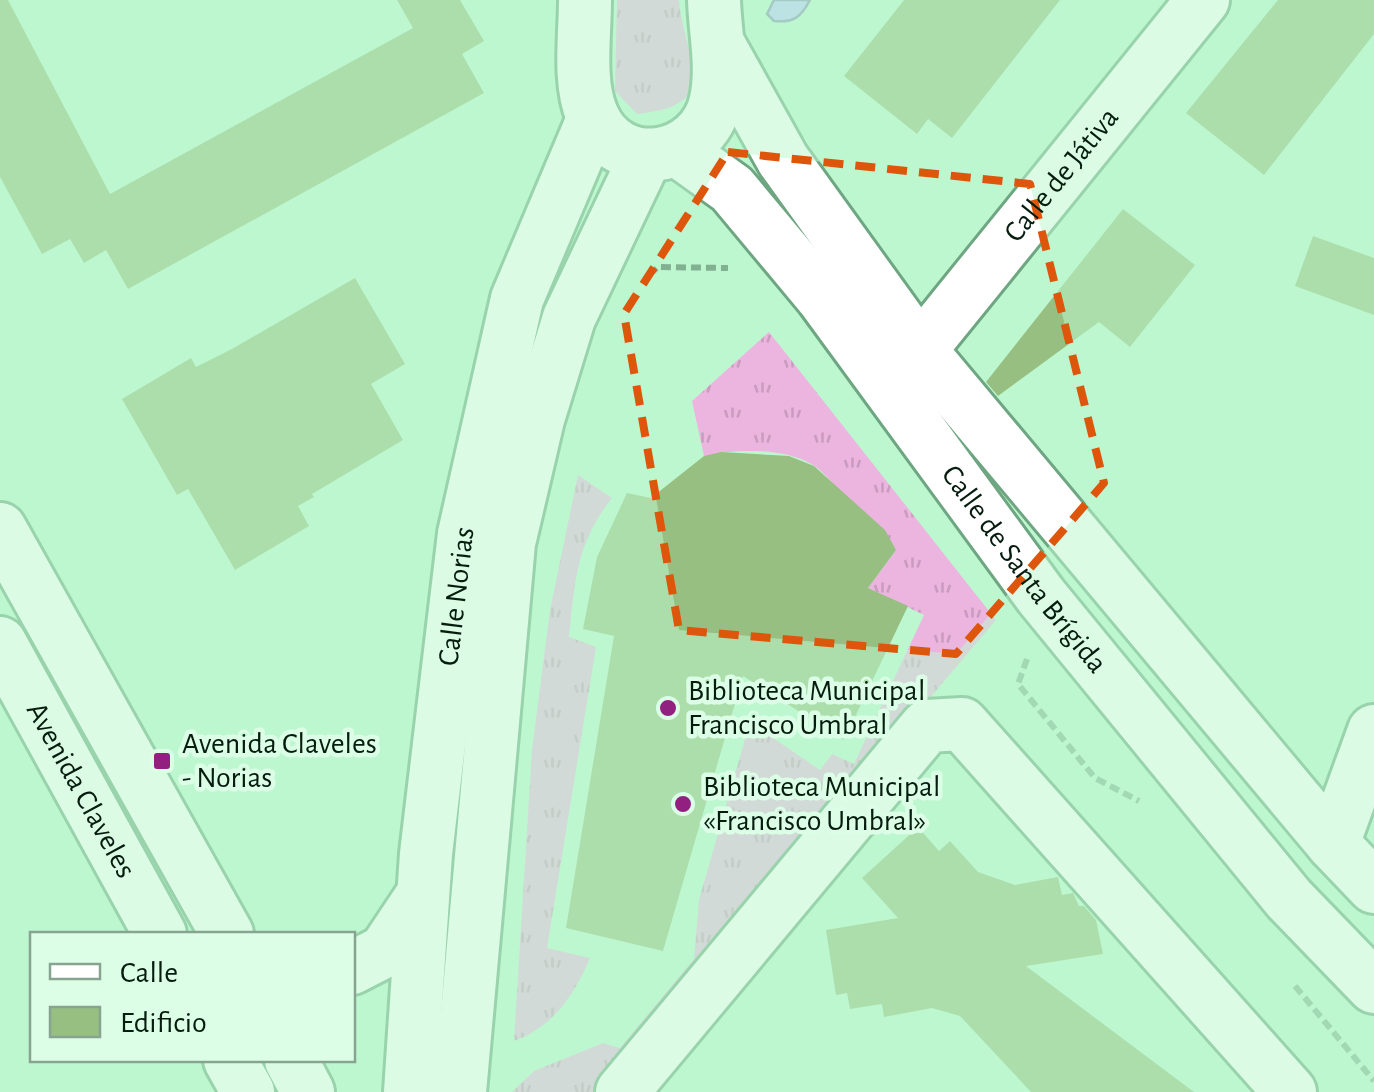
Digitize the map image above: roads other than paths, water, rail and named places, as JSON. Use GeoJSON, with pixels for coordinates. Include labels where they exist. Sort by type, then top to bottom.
{"type":"FeatureCollection","features":[{"type":"Feature","properties":{"kind":"street"},"geometry":{"type":"LineString","coordinates":[[585,0],[586,96],[593,119]]}},
{"type":"Feature","properties":{"kind":"street","name":"Calle de Játiva"},"geometry":{"type":"LineString","coordinates":[[920,350],[1202,0]]}},
{"type":"Feature","properties":{"kind":"street","name":"Calle de Santa Brígida"},"geometry":{"type":"LineString","coordinates":[[717,24],[783,160],[920,350],[1333,844],[1374,887]]}},
{"type":"Feature","properties":{"kind":"street","name":"Calle Norias"},"geometry":{"type":"LineString","coordinates":[[460,1092],[508,543],[538,419],[570,318],[662,153],[701,134],[716,102],[717,24]]}},
{"type":"Feature","properties":{"kind":"street","name":"Calle de Santa Brígida"},"geometry":{"type":"LineString","coordinates":[[593,119],[615,146],[662,153],[732,190],[822,297],[1042,596],[1289,899],[1374,987]]}},
{"type":"Feature","properties":{"kind":"street","name":"Calle Norias"},"geometry":{"type":"LineString","coordinates":[[410,1092],[423,893],[464,534],[517,298],[593,119]]}},
{"type":"Feature","properties":{"kind":"street"},"geometry":{"type":"LineString","coordinates":[[0,529],[226,932]]}},
{"type":"Feature","properties":{"kind":"street","name":"Avenida Claveles"},"geometry":{"type":"LineString","coordinates":[[0,643],[159,932]]}},
{"type":"Feature","properties":{"kind":"street"},"geometry":{"type":"LineString","coordinates":[[622,1092],[927,726],[962,724],[1290,1092]]}},
{"type":"Feature","properties":{"kind":"street"},"geometry":{"type":"LineString","coordinates":[[1333,844],[1374,731]]}},
{"type":"Feature","properties":{"kind":"street"},"geometry":{"type":"LineString","coordinates":[[355,966],[385,951],[423,893]]}},
{"type":"Feature","properties":{"kind":"street"},"geometry":{"type":"LineString","coordinates":[[231,1062],[248,1092]]}},
{"type":"Feature","properties":{"kind":"street"},"geometry":{"type":"LineString","coordinates":[[292,1062],[308,1092]]}},
{"type":"Feature","properties":{"kind":"water"},"geometry":{"type":"Polygon","coordinates":[[[774,0],[810,0],[796,18],[774,21],[767,14],[774,0]]]}},
{"type":"Feature","properties":{"kind":"place","name":"Biblioteca Municipal Francisco Umbral"},"geometry":{"type":"Point","coordinates":[668,708]}},
{"type":"Feature","properties":{"kind":"place","name":"Avenida Claveles - Norias"},"geometry":{"type":"Point","coordinates":[162,761]}},
{"type":"Feature","properties":{"kind":"place","name":"Biblioteca Municipal «Francisco Umbral»"},"geometry":{"type":"Point","coordinates":[683,804]}}]}
